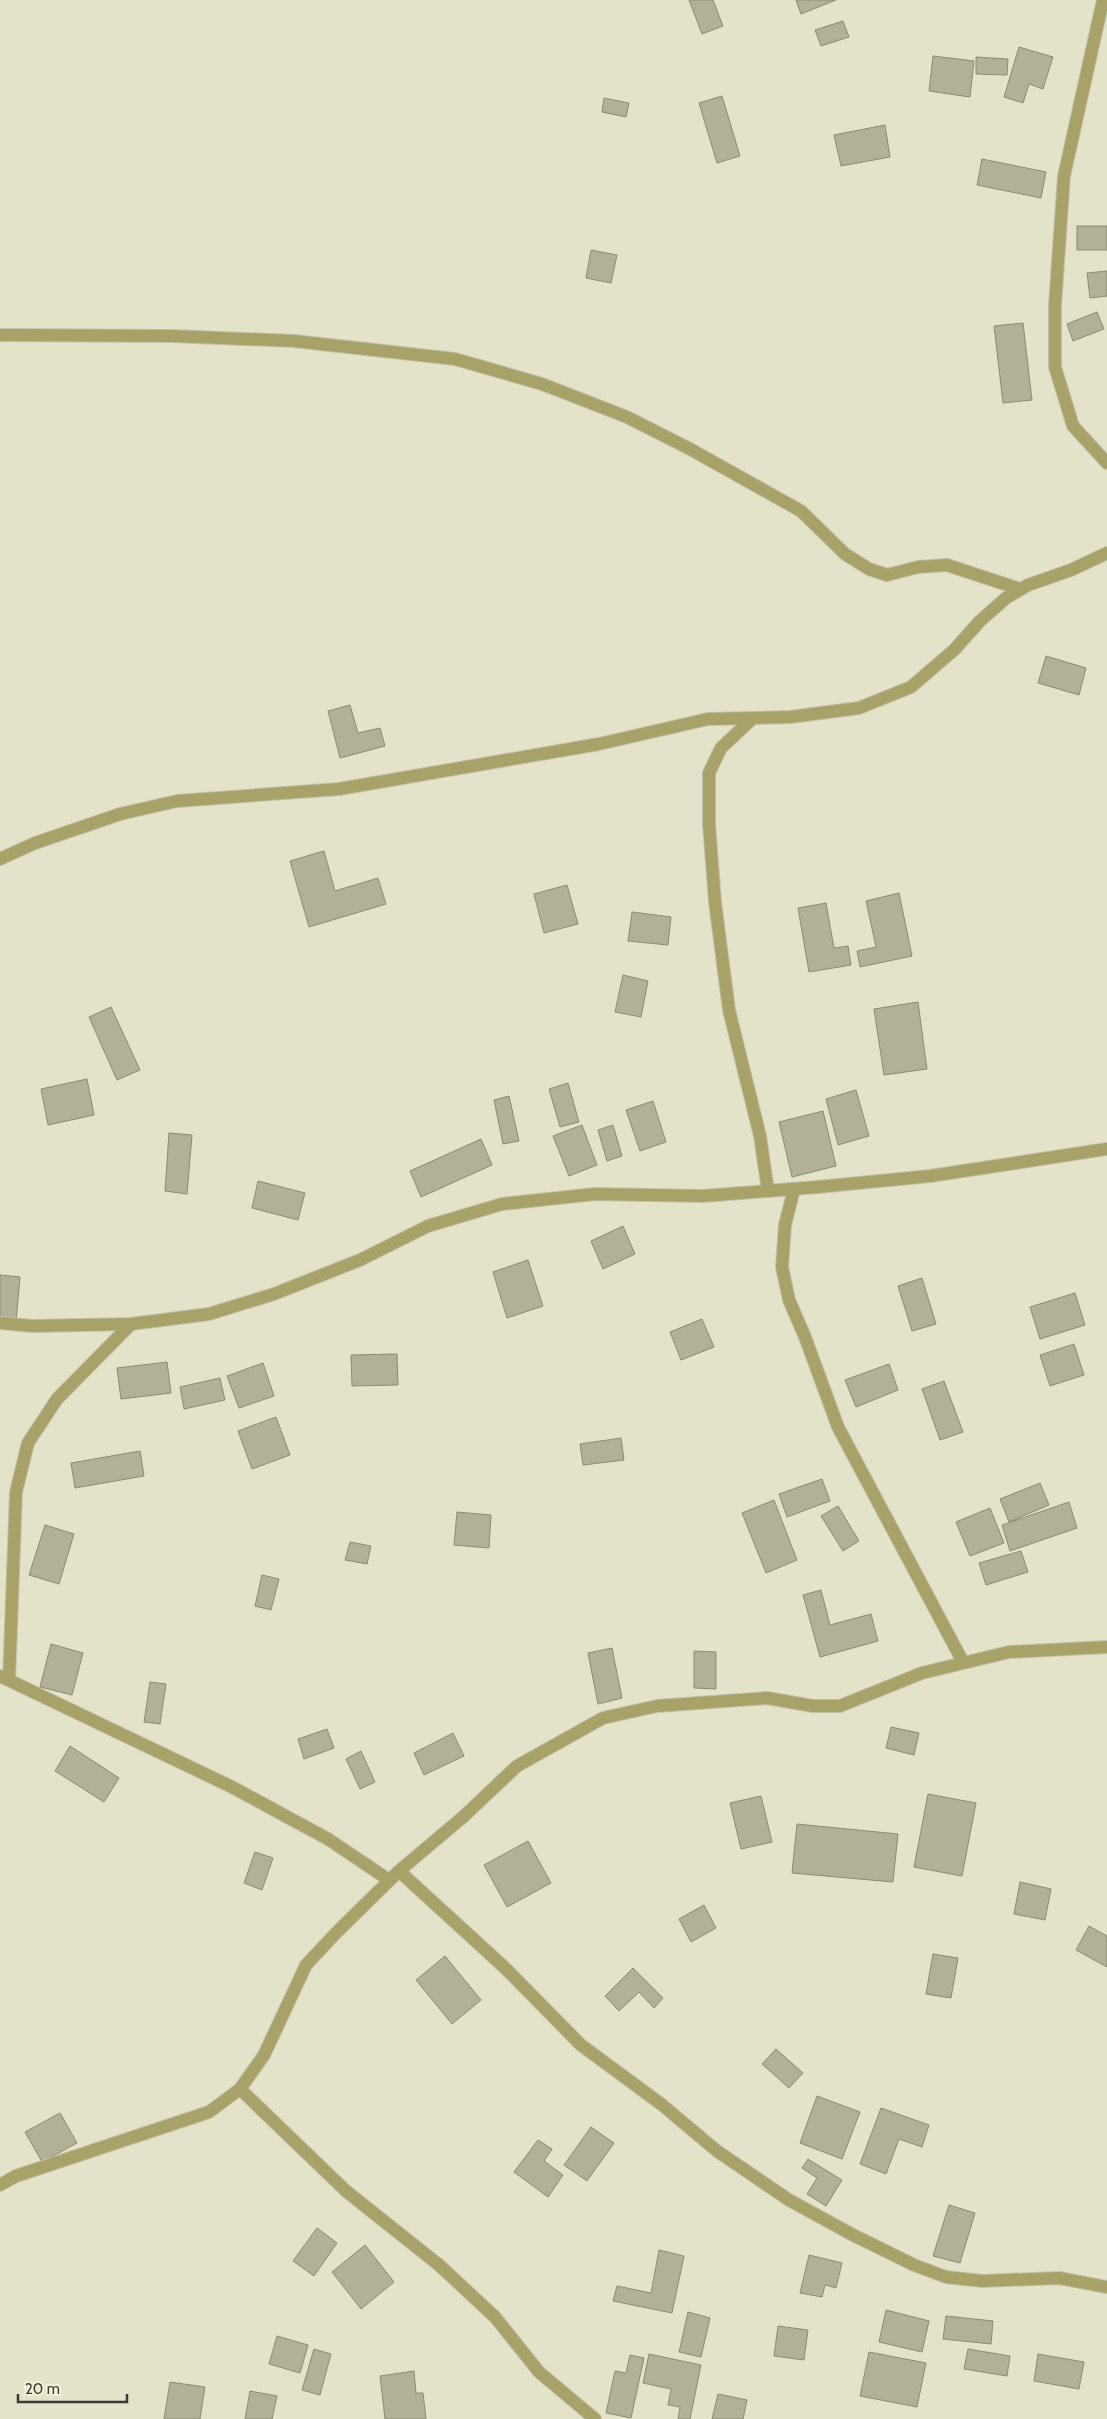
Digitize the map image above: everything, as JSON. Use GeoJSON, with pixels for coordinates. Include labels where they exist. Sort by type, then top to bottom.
{"type":"FeatureCollection","features":[{"type":"Feature","properties":{"kind":"street"},"geometry":{"type":"LineString","coordinates":[[1103,0],[1064,176],[1055,305],[1055,367],[1073,426],[1107,463]]}},
{"type":"Feature","properties":{"kind":"street"},"geometry":{"type":"LineString","coordinates":[[0,335],[172,336],[294,341],[455,359],[542,384],[627,416],[801,511],[845,554],[869,569],[887,575],[918,567],[947,565],[1020,589]]}},
{"type":"Feature","properties":{"kind":"street"},"geometry":{"type":"LineString","coordinates":[[0,859],[34,843],[120,814],[177,801],[339,789],[599,744],[708,719],[790,717],[859,708],[911,687],[954,650],[986,615],[1020,589],[1071,570],[1107,553]]}},
{"type":"Feature","properties":{"kind":"street"},"geometry":{"type":"LineString","coordinates":[[753,718],[721,748],[709,773],[709,824],[715,902],[729,1010],[760,1136],[768,1191]]}},
{"type":"Feature","properties":{"kind":"street"},"geometry":{"type":"LineString","coordinates":[[0,1323],[32,1326],[131,1324],[209,1314],[274,1294],[360,1260],[428,1226],[502,1204],[595,1194],[703,1196],[794,1189],[930,1176],[1107,1149]]}},
{"type":"Feature","properties":{"kind":"street"},"geometry":{"type":"LineString","coordinates":[[794,1189],[786,1225],[782,1267],[789,1300],[805,1337],[838,1427],[963,1662]]}},
{"type":"Feature","properties":{"kind":"street"},"geometry":{"type":"LineString","coordinates":[[131,1324],[57,1399],[28,1442],[16,1492],[5,1678],[232,1787],[394,1875],[504,1967],[581,2045],[661,2104],[717,2150],[789,2200],[871,2244],[946,2277],[982,2282],[1060,2278],[1107,2287]]}},
{"type":"Feature","properties":{"kind":"street"},"geometry":{"type":"LineString","coordinates":[[0,2185],[16,2176],[52,2163],[209,2112],[240,2089],[264,2056],[306,1965],[394,1875],[463,1817],[517,1766],[603,1718],[657,1706],[767,1698],[814,1706],[840,1706],[922,1673],[1008,1652],[1107,1647]]}},
{"type":"Feature","properties":{"kind":"street"},"geometry":{"type":"LineString","coordinates":[[240,2089],[346,2191],[439,2265],[495,2317],[539,2372],[595,2419]]}},
{"type":"Feature","properties":{"kind":"building"},"geometry":{"type":"Polygon","coordinates":[[[689,0],[713,0],[723,26],[702,34],[689,0]]]}},
{"type":"Feature","properties":{"kind":"building"},"geometry":{"type":"Polygon","coordinates":[[[796,0],[836,0],[801,14],[796,0]]]}},
{"type":"Feature","properties":{"kind":"building"},"geometry":{"type":"Polygon","coordinates":[[[843,21],[849,37],[821,46],[815,30],[843,21]]]}},
{"type":"Feature","properties":{"kind":"building"},"geometry":{"type":"Polygon","coordinates":[[[1019,47],[1053,57],[1043,89],[1029,84],[1023,103],[1004,97],[1019,47]]]}},
{"type":"Feature","properties":{"kind":"building"},"geometry":{"type":"Polygon","coordinates":[[[933,56],[974,61],[970,97],[929,91],[933,56]]]}},
{"type":"Feature","properties":{"kind":"building"},"geometry":{"type":"Polygon","coordinates":[[[976,57],[1008,59],[1007,75],[976,74],[976,57]]]}},
{"type":"Feature","properties":{"kind":"building"},"geometry":{"type":"Polygon","coordinates":[[[722,96],[740,156],[717,163],[699,103],[722,96]]]}},
{"type":"Feature","properties":{"kind":"building"},"geometry":{"type":"Polygon","coordinates":[[[604,98],[629,103],[626,117],[602,112],[604,98]]]}},
{"type":"Feature","properties":{"kind":"building"},"geometry":{"type":"Polygon","coordinates":[[[885,125],[890,157],[841,166],[834,135],[885,125]]]}},
{"type":"Feature","properties":{"kind":"building"},"geometry":{"type":"Polygon","coordinates":[[[982,159],[1046,172],[1041,198],[977,185],[982,159]]]}},
{"type":"Feature","properties":{"kind":"building"},"geometry":{"type":"Polygon","coordinates":[[[1077,226],[1107,226],[1107,250],[1077,250],[1077,226]]]}},
{"type":"Feature","properties":{"kind":"building"},"geometry":{"type":"Polygon","coordinates":[[[591,250],[617,255],[611,283],[586,278],[591,250]]]}},
{"type":"Feature","properties":{"kind":"building"},"geometry":{"type":"Polygon","coordinates":[[[1107,271],[1107,296],[1090,298],[1087,273],[1107,271]]]}},
{"type":"Feature","properties":{"kind":"building"},"geometry":{"type":"Polygon","coordinates":[[[1097,312],[1104,329],[1073,341],[1067,324],[1097,312]]]}},
{"type":"Feature","properties":{"kind":"building"},"geometry":{"type":"Polygon","coordinates":[[[1023,323],[1032,400],[1003,403],[994,326],[1023,323]]]}},
{"type":"Feature","properties":{"kind":"building"},"geometry":{"type":"Polygon","coordinates":[[[1046,656],[1086,668],[1079,695],[1038,683],[1046,656]]]}},
{"type":"Feature","properties":{"kind":"building"},"geometry":{"type":"Polygon","coordinates":[[[350,705],[358,733],[380,728],[385,746],[340,758],[328,711],[350,705]]]}},
{"type":"Feature","properties":{"kind":"building"},"geometry":{"type":"Polygon","coordinates":[[[324,851],[335,891],[378,878],[386,904],[309,927],[290,861],[324,851]]]}},
{"type":"Feature","properties":{"kind":"building"},"geometry":{"type":"Polygon","coordinates":[[[567,885],[578,924],[544,933],[534,894],[567,885]]]}},
{"type":"Feature","properties":{"kind":"building"},"geometry":{"type":"Polygon","coordinates":[[[899,893],[912,956],[860,967],[857,951],[876,947],[866,901],[899,893]]]}},
{"type":"Feature","properties":{"kind":"building"},"geometry":{"type":"Polygon","coordinates":[[[826,903],[834,948],[848,946],[851,965],[809,972],[798,908],[826,903]]]}},
{"type":"Feature","properties":{"kind":"building"},"geometry":{"type":"Polygon","coordinates":[[[632,912],[671,917],[668,945],[628,941],[632,912]]]}},
{"type":"Feature","properties":{"kind":"building"},"geometry":{"type":"Polygon","coordinates":[[[623,975],[648,981],[641,1017],[615,1012],[623,975]]]}},
{"type":"Feature","properties":{"kind":"building"},"geometry":{"type":"Polygon","coordinates":[[[918,1002],[927,1069],[884,1075],[874,1009],[918,1002]]]}},
{"type":"Feature","properties":{"kind":"building"},"geometry":{"type":"Polygon","coordinates":[[[111,1007],[140,1070],[117,1080],[89,1017],[111,1007]]]}},
{"type":"Feature","properties":{"kind":"building"},"geometry":{"type":"Polygon","coordinates":[[[87,1079],[94,1115],[48,1125],[41,1089],[87,1079]]]}},
{"type":"Feature","properties":{"kind":"building"},"geometry":{"type":"Polygon","coordinates":[[[568,1083],[579,1122],[560,1127],[549,1089],[568,1083]]]}},
{"type":"Feature","properties":{"kind":"building"},"geometry":{"type":"Polygon","coordinates":[[[856,1090],[869,1136],[838,1145],[826,1099],[856,1090]]]}},
{"type":"Feature","properties":{"kind":"building"},"geometry":{"type":"Polygon","coordinates":[[[509,1096],[519,1141],[503,1144],[494,1100],[509,1096]]]}},
{"type":"Feature","properties":{"kind":"building"},"geometry":{"type":"Polygon","coordinates":[[[653,1101],[666,1142],[640,1151],[626,1110],[653,1101]]]}},
{"type":"Feature","properties":{"kind":"building"},"geometry":{"type":"Polygon","coordinates":[[[823,1111],[836,1166],[792,1177],[779,1122],[823,1111]]]}},
{"type":"Feature","properties":{"kind":"building"},"geometry":{"type":"Polygon","coordinates":[[[582,1125],[597,1165],[569,1176],[553,1136],[582,1125]]]}},
{"type":"Feature","properties":{"kind":"building"},"geometry":{"type":"Polygon","coordinates":[[[613,1125],[622,1156],[607,1161],[598,1130],[613,1125]]]}},
{"type":"Feature","properties":{"kind":"building"},"geometry":{"type":"Polygon","coordinates":[[[169,1133],[192,1135],[187,1194],[165,1191],[169,1133]]]}},
{"type":"Feature","properties":{"kind":"building"},"geometry":{"type":"Polygon","coordinates":[[[481,1139],[492,1165],[421,1197],[410,1171],[481,1139]]]}},
{"type":"Feature","properties":{"kind":"building"},"geometry":{"type":"Polygon","coordinates":[[[258,1181],[305,1193],[298,1220],[252,1208],[258,1181]]]}},
{"type":"Feature","properties":{"kind":"building"},"geometry":{"type":"Polygon","coordinates":[[[623,1226],[635,1254],[603,1269],[591,1241],[623,1226]]]}},
{"type":"Feature","properties":{"kind":"building"},"geometry":{"type":"Polygon","coordinates":[[[528,1260],[543,1306],[507,1318],[493,1272],[528,1260]]]}},
{"type":"Feature","properties":{"kind":"building"},"geometry":{"type":"Polygon","coordinates":[[[0,1275],[20,1277],[16,1322],[0,1320],[0,1275]]]}},
{"type":"Feature","properties":{"kind":"building"},"geometry":{"type":"Polygon","coordinates":[[[922,1278],[936,1324],[912,1331],[898,1286],[922,1278]]]}},
{"type":"Feature","properties":{"kind":"building"},"geometry":{"type":"Polygon","coordinates":[[[1075,1293],[1085,1325],[1040,1339],[1030,1307],[1075,1293]]]}},
{"type":"Feature","properties":{"kind":"building"},"geometry":{"type":"Polygon","coordinates":[[[702,1319],[714,1347],[681,1360],[670,1332],[702,1319]]]}},
{"type":"Feature","properties":{"kind":"building"},"geometry":{"type":"Polygon","coordinates":[[[1074,1344],[1084,1375],[1050,1386],[1040,1355],[1074,1344]]]}},
{"type":"Feature","properties":{"kind":"building"},"geometry":{"type":"Polygon","coordinates":[[[397,1354],[398,1385],[352,1386],[351,1355],[397,1354]]]}},
{"type":"Feature","properties":{"kind":"building"},"geometry":{"type":"Polygon","coordinates":[[[167,1362],[171,1393],[121,1399],[117,1368],[167,1362]]]}},
{"type":"Feature","properties":{"kind":"building"},"geometry":{"type":"Polygon","coordinates":[[[263,1363],[274,1396],[239,1408],[227,1376],[263,1363]]]}},
{"type":"Feature","properties":{"kind":"building"},"geometry":{"type":"Polygon","coordinates":[[[889,1364],[898,1390],[856,1407],[845,1380],[889,1364]]]}},
{"type":"Feature","properties":{"kind":"building"},"geometry":{"type":"Polygon","coordinates":[[[220,1378],[225,1400],[184,1409],[180,1387],[220,1378]]]}},
{"type":"Feature","properties":{"kind":"building"},"geometry":{"type":"Polygon","coordinates":[[[944,1381],[963,1432],[940,1440],[922,1389],[944,1381]]]}},
{"type":"Feature","properties":{"kind":"building"},"geometry":{"type":"Polygon","coordinates":[[[276,1417],[290,1455],[252,1469],[238,1431],[276,1417]]]}},
{"type":"Feature","properties":{"kind":"building"},"geometry":{"type":"Polygon","coordinates":[[[621,1438],[624,1460],[583,1465],[580,1444],[621,1438]]]}},
{"type":"Feature","properties":{"kind":"building"},"geometry":{"type":"Polygon","coordinates":[[[140,1451],[144,1476],[75,1488],[71,1463],[140,1451]]]}},
{"type":"Feature","properties":{"kind":"building"},"geometry":{"type":"Polygon","coordinates":[[[822,1479],[830,1501],[787,1517],[779,1494],[822,1479]]]}},
{"type":"Feature","properties":{"kind":"building"},"geometry":{"type":"Polygon","coordinates":[[[1040,1483],[1049,1505],[1009,1522],[1000,1499],[1040,1483]]]}},
{"type":"Feature","properties":{"kind":"building"},"geometry":{"type":"Polygon","coordinates":[[[774,1500],[797,1560],[766,1573],[742,1513],[774,1500]]]}},
{"type":"Feature","properties":{"kind":"building"},"geometry":{"type":"Polygon","coordinates":[[[1069,1502],[1077,1528],[1010,1551],[1002,1525],[1069,1502]]]}},
{"type":"Feature","properties":{"kind":"building"},"geometry":{"type":"Polygon","coordinates":[[[838,1506],[859,1541],[843,1551],[821,1516],[838,1506]]]}},
{"type":"Feature","properties":{"kind":"building"},"geometry":{"type":"Polygon","coordinates":[[[990,1508],[1004,1543],[970,1556],[956,1522],[990,1508]]]}},
{"type":"Feature","properties":{"kind":"building"},"geometry":{"type":"Polygon","coordinates":[[[457,1512],[491,1515],[489,1548],[454,1545],[457,1512]]]}},
{"type":"Feature","properties":{"kind":"building"},"geometry":{"type":"Polygon","coordinates":[[[45,1525],[74,1534],[59,1584],[29,1575],[45,1525]]]}},
{"type":"Feature","properties":{"kind":"building"},"geometry":{"type":"Polygon","coordinates":[[[350,1542],[371,1546],[367,1564],[345,1560],[350,1542]]]}},
{"type":"Feature","properties":{"kind":"building"},"geometry":{"type":"Polygon","coordinates":[[[1021,1551],[1028,1572],[986,1585],[979,1563],[1021,1551]]]}},
{"type":"Feature","properties":{"kind":"building"},"geometry":{"type":"Polygon","coordinates":[[[262,1575],[279,1579],[271,1610],[255,1606],[262,1575]]]}},
{"type":"Feature","properties":{"kind":"building"},"geometry":{"type":"Polygon","coordinates":[[[821,1590],[830,1625],[871,1614],[878,1641],[820,1657],[803,1595],[821,1590]]]}},
{"type":"Feature","properties":{"kind":"building"},"geometry":{"type":"Polygon","coordinates":[[[51,1644],[83,1653],[72,1695],[40,1687],[51,1644]]]}},
{"type":"Feature","properties":{"kind":"building"},"geometry":{"type":"Polygon","coordinates":[[[612,1648],[622,1698],[598,1704],[588,1653],[612,1648]]]}},
{"type":"Feature","properties":{"kind":"building"},"geometry":{"type":"Polygon","coordinates":[[[694,1651],[716,1652],[716,1689],[694,1688],[694,1651]]]}},
{"type":"Feature","properties":{"kind":"building"},"geometry":{"type":"Polygon","coordinates":[[[150,1682],[166,1684],[160,1724],[144,1722],[150,1682]]]}},
{"type":"Feature","properties":{"kind":"building"},"geometry":{"type":"Polygon","coordinates":[[[891,1727],[919,1733],[914,1755],[886,1748],[891,1727]]]}},
{"type":"Feature","properties":{"kind":"building"},"geometry":{"type":"Polygon","coordinates":[[[327,1729],[334,1748],[304,1759],[298,1739],[327,1729]]]}},
{"type":"Feature","properties":{"kind":"building"},"geometry":{"type":"Polygon","coordinates":[[[453,1733],[464,1756],[424,1775],[414,1753],[453,1733]]]}},
{"type":"Feature","properties":{"kind":"building"},"geometry":{"type":"Polygon","coordinates":[[[70,1746],[119,1778],[104,1802],[55,1771],[70,1746]]]}},
{"type":"Feature","properties":{"kind":"building"},"geometry":{"type":"Polygon","coordinates":[[[361,1751],[375,1782],[360,1789],[346,1759],[361,1751]]]}},
{"type":"Feature","properties":{"kind":"building"},"geometry":{"type":"Polygon","coordinates":[[[928,1794],[976,1803],[962,1876],[914,1867],[928,1794]]]}},
{"type":"Feature","properties":{"kind":"building"},"geometry":{"type":"Polygon","coordinates":[[[761,1796],[772,1842],[741,1849],[730,1803],[761,1796]]]}},
{"type":"Feature","properties":{"kind":"building"},"geometry":{"type":"Polygon","coordinates":[[[797,1824],[898,1834],[893,1882],[792,1873],[797,1824]]]}},
{"type":"Feature","properties":{"kind":"building"},"geometry":{"type":"Polygon","coordinates":[[[528,1841],[551,1883],[507,1907],[484,1865],[528,1841]]]}},
{"type":"Feature","properties":{"kind":"building"},"geometry":{"type":"Polygon","coordinates":[[[255,1852],[273,1858],[262,1890],[244,1883],[255,1852]]]}},
{"type":"Feature","properties":{"kind":"building"},"geometry":{"type":"Polygon","coordinates":[[[1020,1882],[1051,1889],[1045,1920],[1014,1914],[1020,1882]]]}},
{"type":"Feature","properties":{"kind":"building"},"geometry":{"type":"Polygon","coordinates":[[[704,1905],[716,1928],[691,1942],[679,1919],[704,1905]]]}},
{"type":"Feature","properties":{"kind":"building"},"geometry":{"type":"Polygon","coordinates":[[[1089,1926],[1107,1936],[1107,1967],[1076,1950],[1089,1926]]]}},
{"type":"Feature","properties":{"kind":"building"},"geometry":{"type":"Polygon","coordinates":[[[933,1954],[958,1958],[951,1998],[926,1994],[933,1954]]]}},
{"type":"Feature","properties":{"kind":"building"},"geometry":{"type":"Polygon","coordinates":[[[445,1956],[481,2000],[452,2024],[416,1980],[445,1956]]]}},
{"type":"Feature","properties":{"kind":"building"},"geometry":{"type":"Polygon","coordinates":[[[633,1968],[663,1998],[654,2008],[639,1992],[619,2011],[605,1996],[633,1968]]]}},
{"type":"Feature","properties":{"kind":"building"},"geometry":{"type":"Polygon","coordinates":[[[776,2049],[803,2073],[789,2088],[762,2064],[776,2049]]]}},
{"type":"Feature","properties":{"kind":"building"},"geometry":{"type":"Polygon","coordinates":[[[817,2096],[860,2112],[842,2159],[800,2143],[817,2096]]]}},
{"type":"Feature","properties":{"kind":"building"},"geometry":{"type":"Polygon","coordinates":[[[881,2108],[929,2125],[922,2147],[899,2139],[886,2174],[860,2164],[881,2108]]]}},
{"type":"Feature","properties":{"kind":"building"},"geometry":{"type":"Polygon","coordinates":[[[60,2113],[77,2143],[42,2162],[25,2132],[60,2113]]]}},
{"type":"Feature","properties":{"kind":"building"},"geometry":{"type":"Polygon","coordinates":[[[591,2127],[614,2143],[587,2181],[564,2165],[591,2127]]]}},
{"type":"Feature","properties":{"kind":"building"},"geometry":{"type":"Polygon","coordinates":[[[538,2140],[552,2149],[544,2161],[563,2175],[548,2197],[514,2172],[538,2140]]]}},
{"type":"Feature","properties":{"kind":"building"},"geometry":{"type":"Polygon","coordinates":[[[808,2159],[842,2180],[826,2206],[807,2194],[817,2178],[802,2168],[808,2159]]]}},
{"type":"Feature","properties":{"kind":"building"},"geometry":{"type":"Polygon","coordinates":[[[949,2205],[975,2213],[960,2263],[933,2256],[949,2205]]]}},
{"type":"Feature","properties":{"kind":"building"},"geometry":{"type":"Polygon","coordinates":[[[317,2228],[337,2243],[314,2276],[293,2261],[317,2228]]]}},
{"type":"Feature","properties":{"kind":"building"},"geometry":{"type":"Polygon","coordinates":[[[365,2245],[394,2282],[361,2309],[332,2272],[365,2245]]]}},
{"type":"Feature","properties":{"kind":"building"},"geometry":{"type":"Polygon","coordinates":[[[659,2250],[684,2256],[672,2313],[613,2301],[617,2286],[651,2293],[659,2250]]]}},
{"type":"Feature","properties":{"kind":"building"},"geometry":{"type":"Polygon","coordinates":[[[809,2255],[842,2263],[836,2288],[825,2285],[822,2297],[800,2293],[809,2255]]]}},
{"type":"Feature","properties":{"kind":"building"},"geometry":{"type":"Polygon","coordinates":[[[886,2310],[929,2321],[922,2352],[879,2342],[886,2310]]]}},
{"type":"Feature","properties":{"kind":"building"},"geometry":{"type":"Polygon","coordinates":[[[688,2312],[710,2318],[701,2357],[679,2352],[688,2312]]]}},
{"type":"Feature","properties":{"kind":"building"},"geometry":{"type":"Polygon","coordinates":[[[946,2316],[993,2321],[991,2344],[943,2339],[946,2316]]]}},
{"type":"Feature","properties":{"kind":"building"},"geometry":{"type":"Polygon","coordinates":[[[778,2326],[808,2330],[804,2360],[774,2356],[778,2326]]]}},
{"type":"Feature","properties":{"kind":"building"},"geometry":{"type":"Polygon","coordinates":[[[277,2336],[308,2345],[300,2373],[269,2364],[277,2336]]]}},
{"type":"Feature","properties":{"kind":"building"},"geometry":{"type":"Polygon","coordinates":[[[314,2349],[331,2354],[320,2395],[302,2390],[314,2349]]]}},
{"type":"Feature","properties":{"kind":"building"},"geometry":{"type":"Polygon","coordinates":[[[968,2349],[1010,2356],[1007,2376],[964,2369],[968,2349]]]}},
{"type":"Feature","properties":{"kind":"building"},"geometry":{"type":"Polygon","coordinates":[[[869,2352],[926,2363],[917,2407],[860,2396],[869,2352]]]}},
{"type":"Feature","properties":{"kind":"building"},"geometry":{"type":"Polygon","coordinates":[[[649,2354],[701,2365],[690,2419],[678,2419],[680,2407],[668,2405],[671,2389],[643,2383],[649,2354]]]}},
{"type":"Feature","properties":{"kind":"building"},"geometry":{"type":"Polygon","coordinates":[[[1038,2354],[1084,2362],[1079,2389],[1034,2381],[1038,2354]]]}},
{"type":"Feature","properties":{"kind":"building"},"geometry":{"type":"Polygon","coordinates":[[[630,2355],[644,2358],[631,2418],[606,2413],[615,2371],[626,2373],[630,2355]]]}},
{"type":"Feature","properties":{"kind":"building"},"geometry":{"type":"Polygon","coordinates":[[[414,2371],[416,2393],[423,2393],[426,2419],[385,2419],[380,2376],[414,2371]]]}},
{"type":"Feature","properties":{"kind":"building"},"geometry":{"type":"Polygon","coordinates":[[[170,2382],[205,2387],[200,2419],[164,2419],[170,2382]]]}},
{"type":"Feature","properties":{"kind":"building"},"geometry":{"type":"Polygon","coordinates":[[[250,2391],[277,2396],[272,2419],[245,2419],[250,2391]]]}},
{"type":"Feature","properties":{"kind":"building"},"geometry":{"type":"Polygon","coordinates":[[[718,2394],[747,2400],[743,2419],[712,2419],[718,2394]]]}}]}
